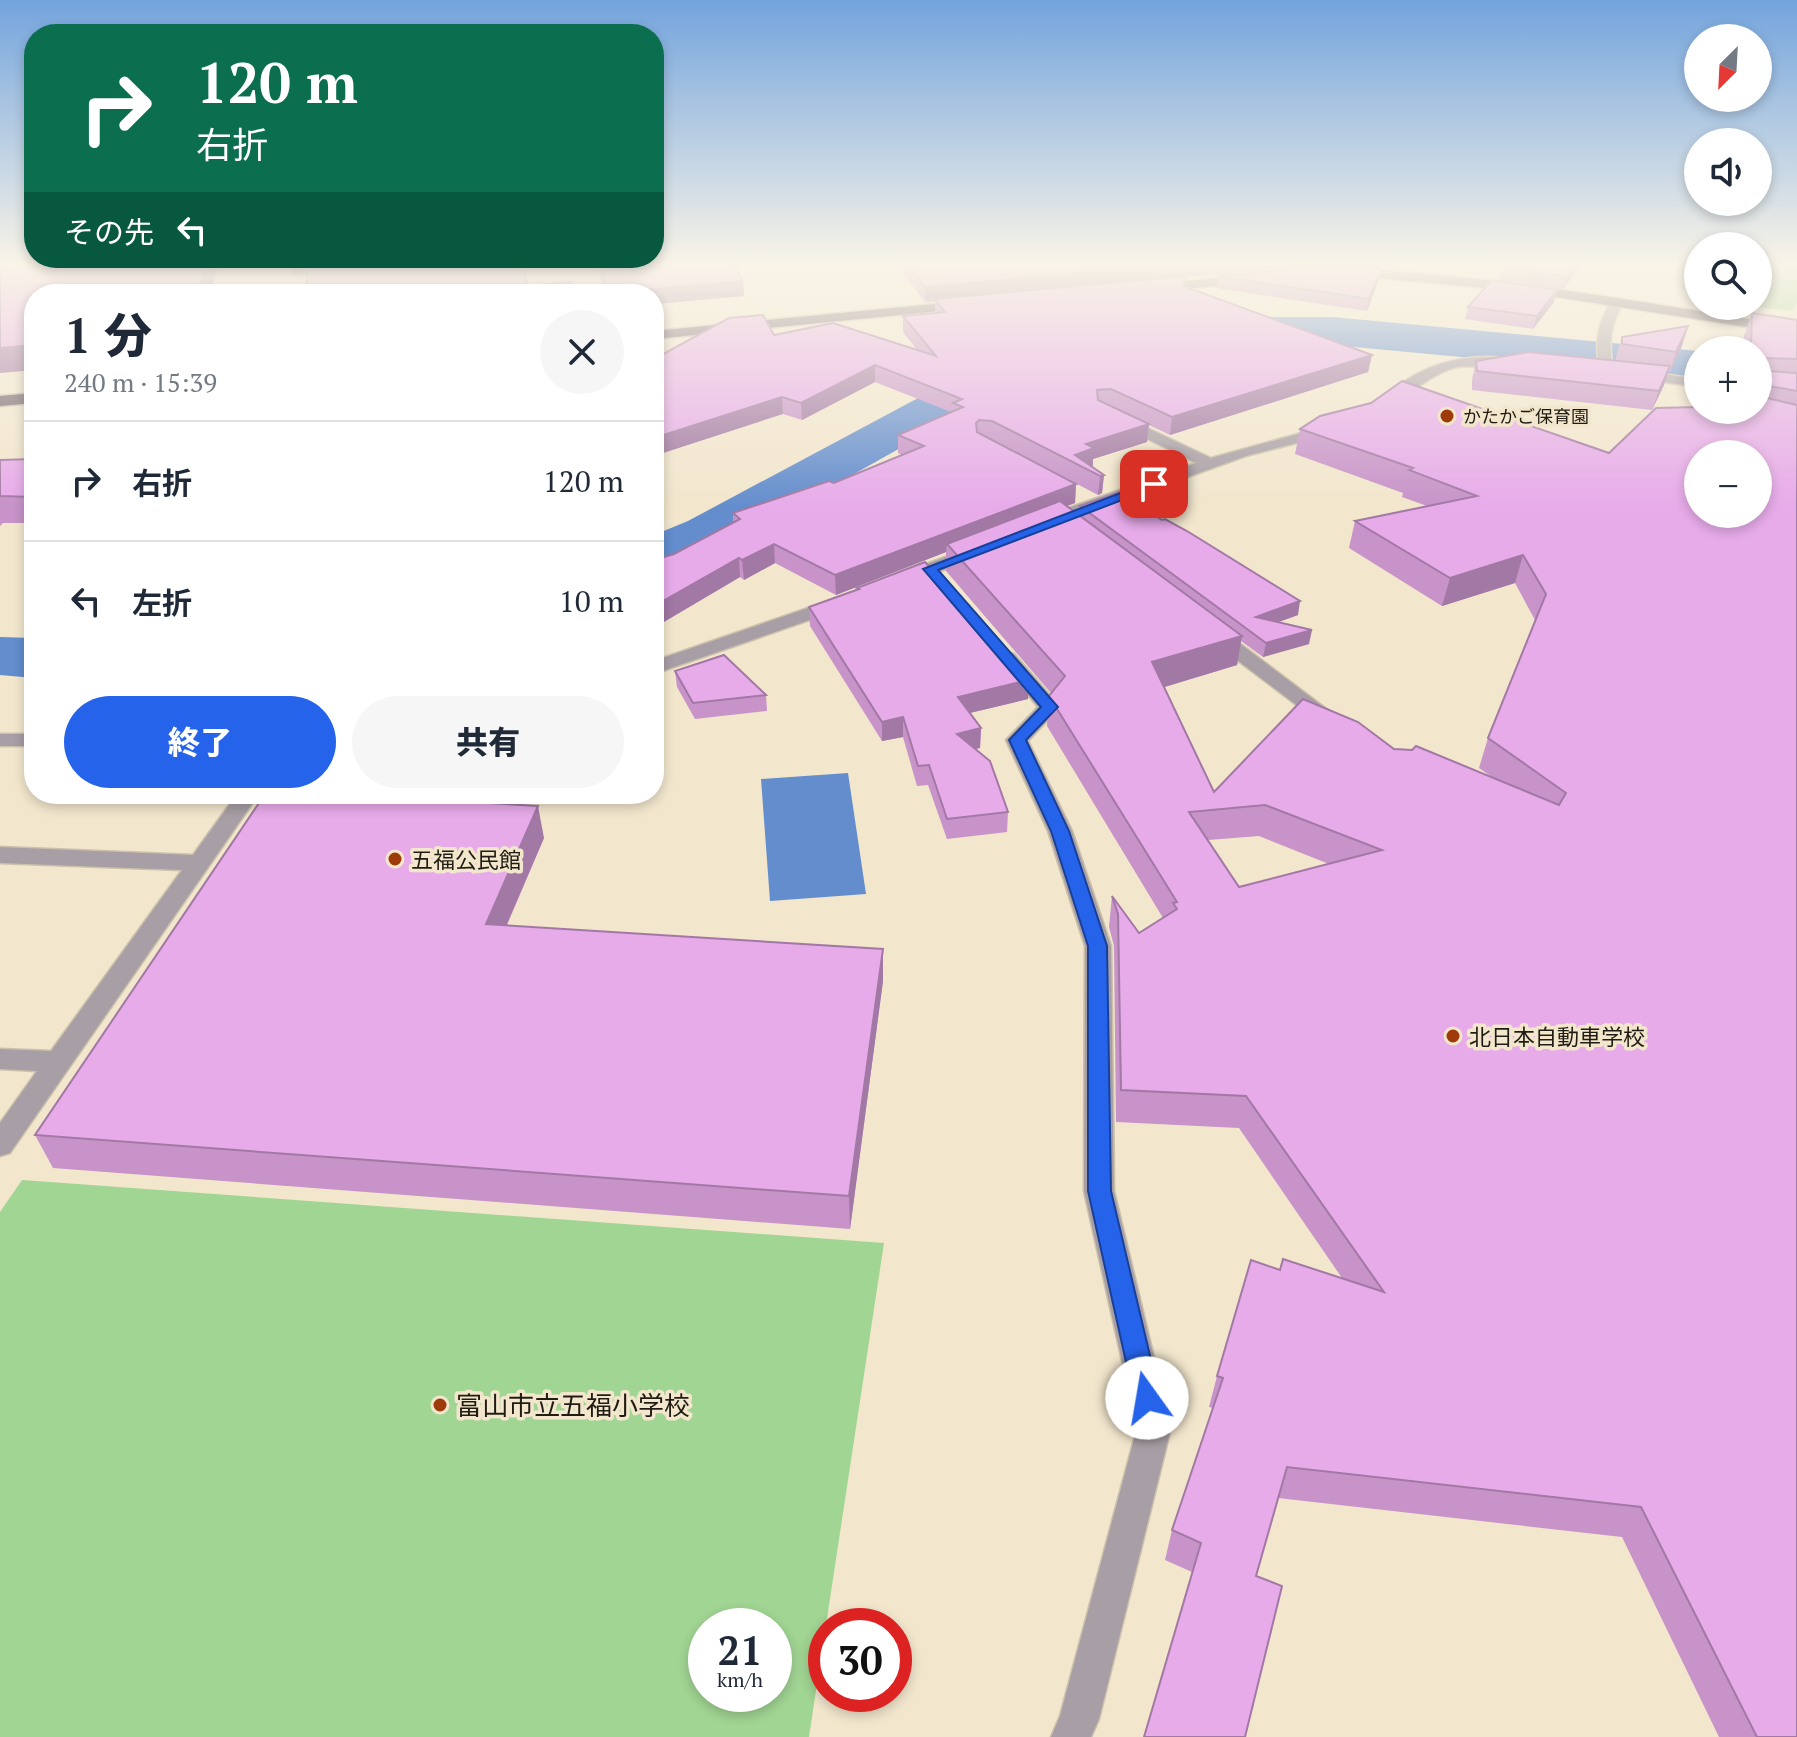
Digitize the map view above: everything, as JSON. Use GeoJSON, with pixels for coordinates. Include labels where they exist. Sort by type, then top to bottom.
{"type":"FeatureCollection","features":[{"type":"Feature","properties":{"kind":"main road"},"geometry":{"type":"LineString","coordinates":[[0,401],[24,399]]}},
{"type":"Feature","properties":{"kind":"street"},"geometry":{"type":"LineString","coordinates":[[1604,360],[1605,345]]}},
{"type":"Feature","properties":{"kind":"street"},"geometry":{"type":"LineString","coordinates":[[1584,369],[1604,360],[1684,381]]}},
{"type":"Feature","properties":{"kind":"street"},"geometry":{"type":"LineString","coordinates":[[1377,410],[1435,368],[1456,362],[1526,364]]}},
{"type":"Feature","properties":{"kind":"street"},"geometry":{"type":"LineString","coordinates":[[1672,380],[1684,389]]}},
{"type":"Feature","properties":{"kind":"street"},"geometry":{"type":"LineString","coordinates":[[1103,412],[1211,464]]}},
{"type":"Feature","properties":{"kind":"street"},"geometry":{"type":"LineString","coordinates":[[1024,531],[1211,464],[1343,427]]}},
{"type":"Feature","properties":{"kind":"street"},"geometry":{"type":"LineString","coordinates":[[1074,491],[1097,504]]}},
{"type":"Feature","properties":{"kind":"street"},"geometry":{"type":"LineString","coordinates":[[1060,517],[1085,536]]}},
{"type":"Feature","properties":{"kind":"street"},"geometry":{"type":"LineString","coordinates":[[885,586],[997,542]]}},
{"type":"Feature","properties":{"kind":"street"},"geometry":{"type":"LineString","coordinates":[[930,569],[950,592]]}},
{"type":"Feature","properties":{"kind":"street"},"geometry":{"type":"LineString","coordinates":[[664,664],[855,597]]}},
{"type":"Feature","properties":{"kind":"street"},"geometry":{"type":"LineString","coordinates":[[1197,621],[1346,734]]}},
{"type":"Feature","properties":{"kind":"street"},"geometry":{"type":"LineString","coordinates":[[990,638],[1050,707],[1017,740],[1060,831],[1098,946],[1099,1191],[1154,1428],[1079,1719],[1071,1737]]}},
{"type":"Feature","properties":{"kind":"street"},"geometry":{"type":"LineString","coordinates":[[0,740],[24,740]]}},
{"type":"Feature","properties":{"kind":"street"},"geometry":{"type":"LineString","coordinates":[[0,1145],[241,804]]}},
{"type":"Feature","properties":{"kind":"street"},"geometry":{"type":"LineString","coordinates":[[0,855],[199,863]]}},
{"type":"Feature","properties":{"kind":"street"},"geometry":{"type":"LineString","coordinates":[[0,1059],[59,1062]]}},
{"type":"Feature","properties":{"kind":"green space"},"geometry":{"type":"Polygon","coordinates":[[[22,1180],[884,1243],[829,1608],[808,1608],[808,1712],[813,1712],[809,1737],[0,1737],[0,1212],[22,1180]]]}},
{"type":"Feature","properties":{"kind":"water"},"geometry":{"type":"Polygon","coordinates":[[[848,773],[866,894],[770,901],[761,779],[848,773]]]}},
{"type":"Feature","properties":{"kind":"building"},"geometry":{"type":"Polygon","coordinates":[[[0,345],[24,345],[24,346],[0,348],[0,345]]]}},
{"type":"Feature","properties":{"kind":"building"},"geometry":{"type":"Polygon","coordinates":[[[680,345],[902,345],[936,356],[927,345],[1345,345],[1372,355],[1172,417],[1111,389],[1097,390],[1098,400],[1149,424],[1086,444],[1094,448],[1075,455],[1104,475],[1100,476],[992,421],[979,420],[976,423],[977,432],[1076,484],[835,575],[774,544],[742,560],[739,558],[664,600],[664,557],[740,519],[733,513],[829,481],[834,483],[924,446],[898,435],[963,407],[953,403],[962,399],[875,365],[801,403],[782,397],[664,435],[664,354],[680,345]]]}},
{"type":"Feature","properties":{"kind":"building"},"geometry":{"type":"Polygon","coordinates":[[[1629,345],[1679,345],[1676,352],[1629,345]]]}},
{"type":"Feature","properties":{"kind":"building"},"geometry":{"type":"Polygon","coordinates":[[[1772,345],[1797,345],[1797,359],[1772,358],[1772,345]]]}},
{"type":"Feature","properties":{"kind":"building"},"geometry":{"type":"Polygon","coordinates":[[[1529,352],[1670,366],[1659,391],[1477,371],[1476,361],[1529,352]]]}},
{"type":"Feature","properties":{"kind":"building"},"geometry":{"type":"Polygon","coordinates":[[[1772,371],[1797,373],[1797,391],[1772,387],[1772,371]]]}},
{"type":"Feature","properties":{"kind":"building","name":"北日本自動車学校"},"geometry":{"type":"Polygon","coordinates":[[[1402,381],[1609,453],[1656,408],[1684,407],[1684,424],[1772,424],[1772,399],[1797,405],[1797,1737],[1757,1737],[1641,1507],[1287,1467],[1256,1576],[1282,1586],[1245,1737],[1144,1737],[1201,1543],[1172,1530],[1223,1378],[1217,1376],[1251,1260],[1280,1270],[1283,1259],[1384,1292],[1246,1096],[1121,1090],[1118,914],[1112,896],[1139,933],[1177,909],[1173,903],[1177,902],[1049,696],[1065,676],[947,544],[1060,501],[1242,636],[1152,662],[1214,792],[1303,699],[1358,722],[1394,749],[1412,750],[1416,746],[1559,805],[1566,793],[1488,738],[1546,594],[1523,555],[1450,578],[1355,521],[1477,496],[1409,470],[1413,468],[1300,429],[1320,416],[1371,403],[1402,381]],[[1265,805],[1189,812],[1239,887],[1382,850],[1265,805]]]}},
{"type":"Feature","properties":{"kind":"building"},"geometry":{"type":"Polygon","coordinates":[[[24,459],[24,497],[0,496],[0,460],[24,459]]]}},
{"type":"Feature","properties":{"kind":"building"},"geometry":{"type":"Polygon","coordinates":[[[1120,492],[1300,601],[1256,617],[1312,630],[1266,643],[1080,506],[1120,492]]]}},
{"type":"Feature","properties":{"kind":"building"},"geometry":{"type":"Polygon","coordinates":[[[925,562],[1029,680],[958,697],[981,728],[957,734],[990,761],[1008,812],[947,819],[929,765],[918,766],[903,717],[882,722],[809,607],[925,562]]]}},
{"type":"Feature","properties":{"kind":"building"},"geometry":{"type":"Polygon","coordinates":[[[724,655],[766,695],[693,703],[675,671],[724,655]]]}},
{"type":"Feature","properties":{"kind":"building"},"geometry":{"type":"Polygon","coordinates":[[[258,804],[538,806],[486,924],[883,949],[849,1196],[35,1135],[258,804]]]}},
{"type":"Feature","properties":{"kind":"waterway"},"geometry":{"type":"LineString","coordinates":[[1483,345],[1684,364]]}},
{"type":"Feature","properties":{"kind":"waterway"},"geometry":{"type":"LineString","coordinates":[[664,553],[708,533],[965,392],[1041,373]]}},
{"type":"Feature","properties":{"kind":"waterway"},"geometry":{"type":"LineString","coordinates":[[0,656],[24,657]]}},
{"type":"Feature","properties":{"kind":"place","name":"かたかご保育園"},"geometry":{"type":"Point","coordinates":[1447,416]}},
{"type":"Feature","properties":{"kind":"place","name":"五福公民館"},"geometry":{"type":"Point","coordinates":[395,859]}},
{"type":"Feature","properties":{"kind":"place","name":"北日本自動車学校"},"geometry":{"type":"Point","coordinates":[1453,1036]}},
{"type":"Feature","properties":{"kind":"place","name":"富山市立五福小学校"},"geometry":{"type":"Point","coordinates":[440,1405]}},
{"type":"Feature","properties":{"kind":"route"},"geometry":{"type":"LineString","coordinates":[[1147,1398],[1099,1191],[1098,946],[1060,831],[1017,740],[1050,707],[930,569],[1051,520],[1154,484]]}}]}
